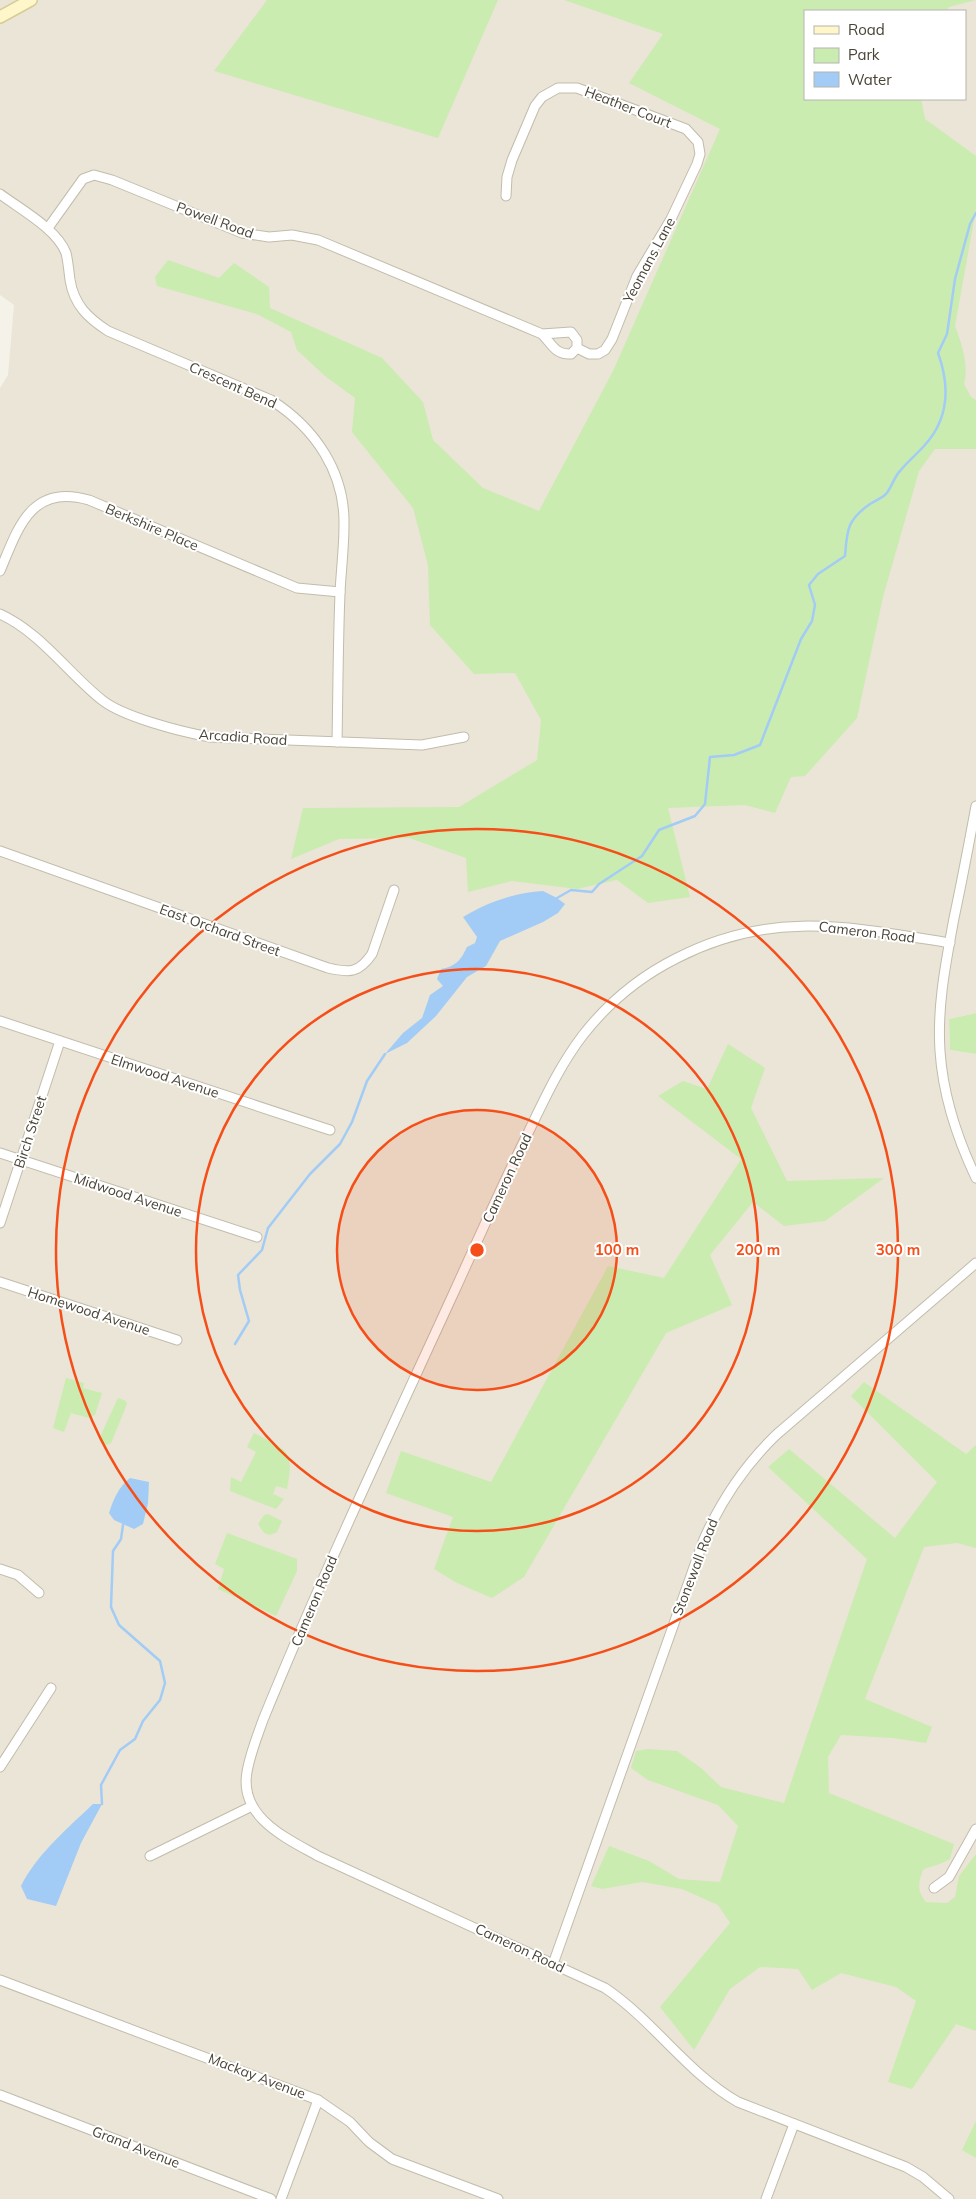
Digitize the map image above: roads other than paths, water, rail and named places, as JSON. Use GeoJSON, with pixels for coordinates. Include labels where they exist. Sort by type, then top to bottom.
{"type":"FeatureCollection","features":[{"type":"Feature","properties":{"kind":"main road"},"geometry":{"type":"LineString","coordinates":[[0,17],[31,0]]}},
{"type":"Feature","properties":{"kind":"street","name":"Heather Court"},"geometry":{"type":"LineString","coordinates":[[506,196],[506,177],[535,106],[542,97],[558,88],[578,88],[678,126],[686,130],[698,142]]}},
{"type":"Feature","properties":{"kind":"street","name":"Yeomans Lane"},"geometry":{"type":"LineString","coordinates":[[576,348],[589,354],[598,354],[605,350],[612,339],[637,276],[671,220],[697,164],[700,154],[698,142]]}},
{"type":"Feature","properties":{"kind":"street","name":"Powell Road"},"geometry":{"type":"LineString","coordinates":[[48,228],[84,179],[94,175],[112,180],[242,233],[256,236],[299,236],[318,240],[542,334],[555,350],[562,354],[571,354],[576,348],[577,340],[570,332],[542,334]]}},
{"type":"Feature","properties":{"kind":"street"},"geometry":{"type":"LineString","coordinates":[[0,194],[48,228]]}},
{"type":"Feature","properties":{"kind":"street","name":"Crescent Bend"},"geometry":{"type":"LineString","coordinates":[[48,228],[65,252],[71,285],[77,303],[96,323],[108,331],[271,400],[283,407],[310,431],[331,464],[340,490],[344,525],[340,592],[337,742]]}},
{"type":"Feature","properties":{"kind":"street","name":"Berkshire Place"},"geometry":{"type":"LineString","coordinates":[[0,571],[19,529],[34,506],[44,501],[67,496],[89,500],[297,588],[340,592]]}},
{"type":"Feature","properties":{"kind":"street","name":"Arcadia Road"},"geometry":{"type":"LineString","coordinates":[[0,614],[30,633],[103,701],[118,710],[185,732],[210,737],[422,745],[464,737]]}},
{"type":"Feature","properties":{"kind":"street"},"geometry":{"type":"LineString","coordinates":[[976,806],[941,993],[940,1051],[944,1080],[954,1122],[976,1178]]}},
{"type":"Feature","properties":{"kind":"street","name":"East Orchard Street"},"geometry":{"type":"LineString","coordinates":[[0,851],[328,968],[349,972],[358,969],[366,963],[372,954],[394,890]]}},
{"type":"Feature","properties":{"kind":"street","name":"Cameron Road"},"geometry":{"type":"LineString","coordinates":[[949,2199],[923,2177],[906,2167],[738,2102],[720,2092],[706,2081],[620,1998],[586,1978],[318,1856],[266,1824],[252,1806],[246,1784],[247,1773],[263,1720],[276,1686],[341,1540],[511,1166],[554,1078],[585,1033],[615,1000],[655,970],[702,947],[753,931],[800,925],[827,925],[854,927],[950,943]]}},
{"type":"Feature","properties":{"kind":"street","name":"Elmwood Avenue"},"geometry":{"type":"LineString","coordinates":[[0,1021],[330,1130]]}},
{"type":"Feature","properties":{"kind":"street","name":"Birch Street"},"geometry":{"type":"LineString","coordinates":[[0,1223],[60,1041]]}},
{"type":"Feature","properties":{"kind":"street","name":"Midwood Avenue"},"geometry":{"type":"LineString","coordinates":[[0,1152],[257,1236]]}},
{"type":"Feature","properties":{"kind":"street","name":"Stonewall Road"},"geometry":{"type":"LineString","coordinates":[[553,1964],[704,1539],[728,1491],[758,1452],[776,1434],[976,1263]]}},
{"type":"Feature","properties":{"kind":"street","name":"Homewood Avenue"},"geometry":{"type":"LineString","coordinates":[[0,1282],[177,1340]]}},
{"type":"Feature","properties":{"kind":"street"},"geometry":{"type":"LineString","coordinates":[[0,1569],[18,1575],[39,1593]]}},
{"type":"Feature","properties":{"kind":"street"},"geometry":{"type":"LineString","coordinates":[[0,1767],[51,1688]]}},
{"type":"Feature","properties":{"kind":"street"},"geometry":{"type":"LineString","coordinates":[[150,1856],[252,1806]]}},
{"type":"Feature","properties":{"kind":"street"},"geometry":{"type":"LineString","coordinates":[[934,1888],[949,1877],[976,1829]]}},
{"type":"Feature","properties":{"kind":"street","name":"Mackay Avenue"},"geometry":{"type":"LineString","coordinates":[[0,1980],[318,2100],[350,2122],[369,2142],[392,2159],[498,2199]]}},
{"type":"Feature","properties":{"kind":"street","name":"Grand Avenue"},"geometry":{"type":"LineString","coordinates":[[0,2095],[271,2199]]}},
{"type":"Feature","properties":{"kind":"street"},"geometry":{"type":"LineString","coordinates":[[281,2199],[318,2100]]}},
{"type":"Feature","properties":{"kind":"street"},"geometry":{"type":"LineString","coordinates":[[766,2199],[794,2124]]}},
{"type":"Feature","properties":{"kind":"water"},"geometry":{"type":"Polygon","coordinates":[[[543,891],[565,904],[558,913],[543,922],[500,941],[486,966],[467,977],[436,1016],[407,1043],[385,1054],[403,1033],[422,1018],[430,995],[443,986],[437,979],[441,969],[454,965],[467,947],[475,943],[477,937],[463,917],[481,907],[502,899],[543,891]]]}},
{"type":"Feature","properties":{"kind":"water"},"geometry":{"type":"Polygon","coordinates":[[[130,1478],[149,1482],[148,1503],[143,1524],[134,1529],[114,1520],[109,1513],[117,1494],[130,1478]]]}},
{"type":"Feature","properties":{"kind":"water"},"geometry":{"type":"Polygon","coordinates":[[[93,1804],[102,1804],[81,1843],[56,1906],[27,1899],[21,1886],[35,1863],[53,1842],[93,1804]]]}},
{"type":"Feature","properties":{"kind":"waterway"},"geometry":{"type":"LineString","coordinates":[[557,898],[571,890],[592,892],[599,884],[642,856],[659,830],[695,816],[705,804],[710,757],[734,755],[760,745],[801,639],[812,621],[815,605],[809,585],[818,574],[845,556],[848,532],[857,515],[886,494],[898,473],[932,436],[943,413],[945,390],[942,365],[938,353],[947,334],[955,279],[970,224],[976,213]]}},
{"type":"Feature","properties":{"kind":"waterway"},"geometry":{"type":"LineString","coordinates":[[235,1344],[249,1321],[240,1290],[238,1275],[262,1250],[268,1228],[310,1174],[340,1144],[352,1122],[367,1081],[385,1054]]}},
{"type":"Feature","properties":{"kind":"waterway"},"geometry":{"type":"LineString","coordinates":[[102,1804],[101,1785],[120,1750],[135,1739],[143,1721],[160,1700],[165,1683],[160,1661],[119,1625],[111,1607],[113,1551],[121,1539],[123,1525]]}}]}
